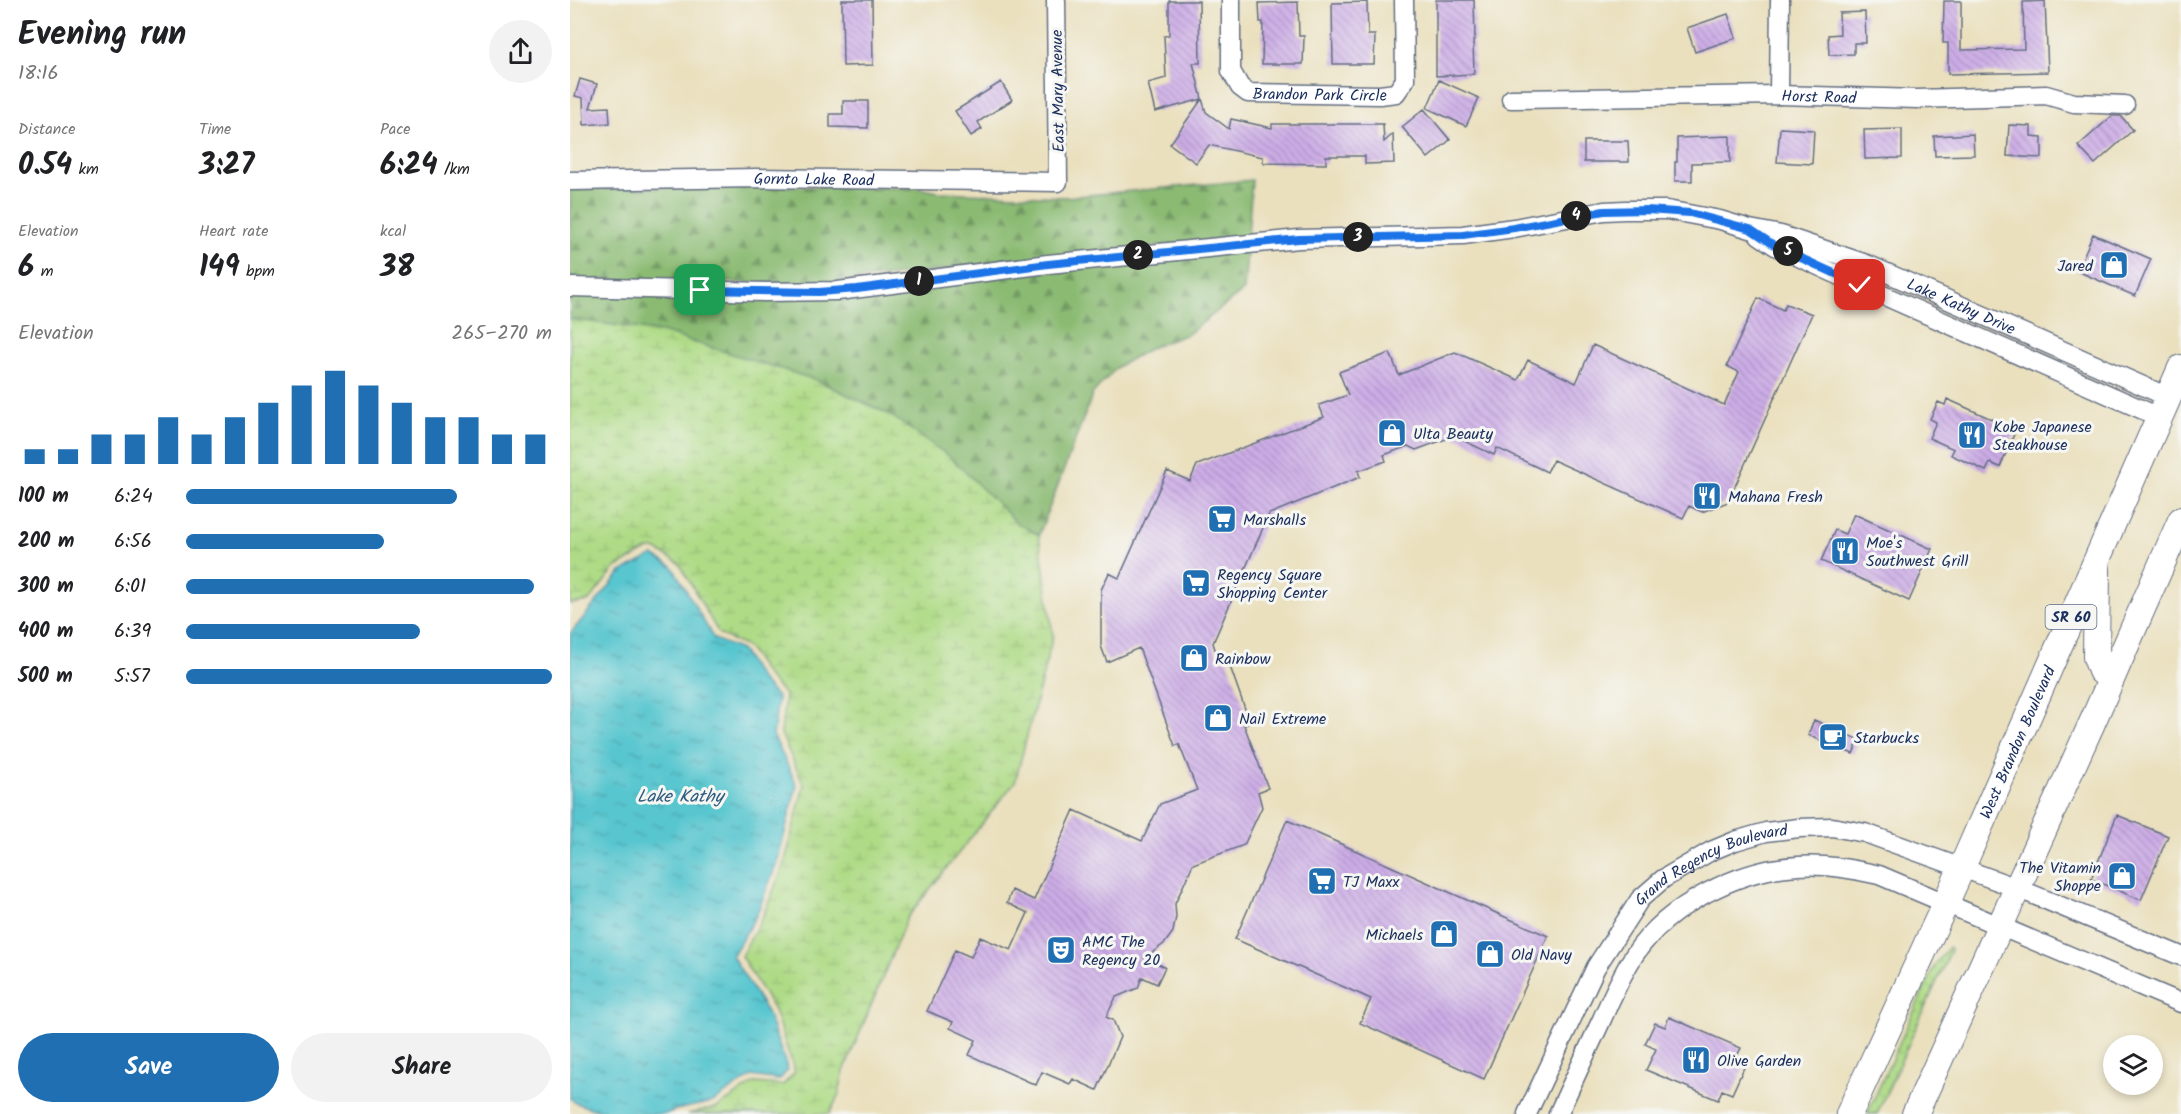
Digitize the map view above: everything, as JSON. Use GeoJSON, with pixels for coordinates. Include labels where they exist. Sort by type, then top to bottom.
{"type":"FeatureCollection","features":[{"type":"Feature","properties":{"kind":"highway","name":"West Brandon Boulevard"},"geometry":{"type":"LineString","coordinates":[[1849,1114],[1962,867],[2181,368]]}},
{"type":"Feature","properties":{"kind":"highway"},"geometry":{"type":"LineString","coordinates":[[1915,1114],[2181,520]]}},
{"type":"Feature","properties":{"kind":"highway"},"geometry":{"type":"LineString","coordinates":[[2097,557],[2096,657],[2101,671],[2111,678]]}},
{"type":"Feature","properties":{"kind":"street","name":"East Mary Avenue"},"geometry":{"type":"LineString","coordinates":[[1056,0],[1058,182]]}},
{"type":"Feature","properties":{"kind":"street","name":"Brandon Park Circle"},"geometry":{"type":"LineString","coordinates":[[1231,0],[1231,71],[1240,87],[1248,93],[1380,95],[1396,93],[1405,80],[1404,0]]}},
{"type":"Feature","properties":{"kind":"street"},"geometry":{"type":"LineString","coordinates":[[1779,0],[1779,95]]}},
{"type":"Feature","properties":{"kind":"street","name":"Horst Road"},"geometry":{"type":"LineString","coordinates":[[1511,99],[1779,95],[1918,99],[2046,95],[2074,103],[2125,105]]}},
{"type":"Feature","properties":{"kind":"street","name":"Gornto Lake Road"},"geometry":{"type":"LineString","coordinates":[[570,181],[758,178],[1058,182]]}},
{"type":"Feature","properties":{"kind":"street","name":"Lake Kathy Drive"},"geometry":{"type":"LineString","coordinates":[[570,287],[765,292],[838,291],[1048,264],[1299,239],[1463,235],[1604,211],[1690,213],[1781,235],[1869,265],[2163,407]]}},
{"type":"Feature","properties":{"kind":"street","name":"Grand Regency Boulevard"},"geometry":{"type":"LineString","coordinates":[[1527,1114],[1596,967],[1640,899],[1663,879],[1712,851],[1766,832],[1832,827],[1864,833],[2017,888],[2181,956]]}},
{"type":"Feature","properties":{"kind":"street","name":"Grand Regency Boulevard"},"geometry":{"type":"LineString","coordinates":[[1558,1114],[1622,976],[1636,953],[1675,912],[1722,886],[1768,871],[1796,866],[1851,868],[1879,875],[2181,1004]]}},
{"type":"Feature","properties":{"kind":"street"},"geometry":{"type":"LineString","coordinates":[[1547,1071],[1572,1083]]}},
{"type":"Feature","properties":{"kind":"green space"},"geometry":{"type":"Polygon","coordinates":[[[1252,180],[1248,236],[819,284],[570,279],[570,189],[758,186],[918,188],[939,192],[1066,197],[1252,180]]]}},
{"type":"Feature","properties":{"kind":"green space"},"geometry":{"type":"Polygon","coordinates":[[[1247,252],[1244,290],[1188,334],[1152,347],[1117,367],[1093,393],[1039,535],[1018,524],[950,457],[890,415],[816,380],[661,332],[570,319],[570,294],[764,299],[1247,252]]]}},
{"type":"Feature","properties":{"kind":"green space"},"geometry":{"type":"Polygon","coordinates":[[[570,319],[661,332],[816,380],[890,415],[950,457],[1018,524],[1039,535],[1053,636],[1015,782],[907,918],[844,1071],[838,1097],[829,1114],[688,1114],[718,1107],[754,1083],[783,1085],[795,1072],[774,1010],[741,956],[762,918],[784,865],[804,785],[781,734],[785,695],[767,676],[747,647],[719,634],[679,563],[655,549],[649,549],[615,568],[589,601],[570,604],[570,319]]]}},
{"type":"Feature","properties":{"kind":"green space"},"geometry":{"type":"Polygon","coordinates":[[[1949,947],[1951,950],[1877,1114],[1867,1114],[1935,965],[1949,947]]]}},
{"type":"Feature","properties":{"kind":"water","name":"Lake Kathy"},"geometry":{"type":"Polygon","coordinates":[[[653,555],[673,567],[714,639],[741,650],[761,680],[778,698],[773,735],[797,785],[777,863],[756,916],[732,956],[767,1012],[788,1070],[779,1080],[752,1076],[713,1102],[665,1114],[608,1114],[576,1103],[570,1098],[570,634],[621,572],[653,555]]]}},
{"type":"Feature","properties":{"kind":"building"},"geometry":{"type":"Polygon","coordinates":[[[842,0],[872,0],[873,65],[843,66],[842,0]]]}},
{"type":"Feature","properties":{"kind":"building"},"geometry":{"type":"Polygon","coordinates":[[[1436,0],[1474,0],[1474,74],[1436,76],[1436,0]]]}},
{"type":"Feature","properties":{"kind":"building"},"geometry":{"type":"Polygon","coordinates":[[[1169,1],[1199,1],[1200,63],[1193,63],[1202,99],[1155,112],[1148,83],[1166,78],[1164,36],[1169,35],[1169,1]]]}},
{"type":"Feature","properties":{"kind":"building"},"geometry":{"type":"Polygon","coordinates":[[[1944,1],[1961,1],[1961,50],[2024,49],[2023,2],[2045,1],[2048,72],[1948,74],[1948,43],[1943,43],[1944,1]]]}},
{"type":"Feature","properties":{"kind":"building"},"geometry":{"type":"Polygon","coordinates":[[[1298,2],[1299,36],[1304,36],[1303,64],[1262,64],[1263,22],[1260,22],[1259,3],[1298,2]]]}},
{"type":"Feature","properties":{"kind":"building"},"geometry":{"type":"Polygon","coordinates":[[[1367,2],[1368,35],[1375,35],[1374,64],[1333,64],[1332,3],[1367,2]]]}},
{"type":"Feature","properties":{"kind":"building"},"geometry":{"type":"Polygon","coordinates":[[[1865,12],[1866,43],[1854,43],[1854,54],[1829,55],[1828,35],[1840,34],[1839,13],[1865,12]]]}},
{"type":"Feature","properties":{"kind":"building"},"geometry":{"type":"Polygon","coordinates":[[[1728,14],[1736,38],[1695,52],[1687,28],[1728,14]]]}},
{"type":"Feature","properties":{"kind":"building"},"geometry":{"type":"Polygon","coordinates":[[[580,79],[597,84],[590,108],[609,107],[610,123],[584,125],[583,98],[575,96],[580,79]]]}},
{"type":"Feature","properties":{"kind":"building"},"geometry":{"type":"Polygon","coordinates":[[[1439,80],[1479,98],[1466,126],[1427,108],[1439,80]]]}},
{"type":"Feature","properties":{"kind":"building"},"geometry":{"type":"Polygon","coordinates":[[[1001,82],[1012,100],[978,122],[982,129],[971,136],[955,111],[1001,82]]]}},
{"type":"Feature","properties":{"kind":"building"},"geometry":{"type":"Polygon","coordinates":[[[1202,99],[1206,112],[1229,129],[1231,119],[1272,128],[1272,124],[1383,124],[1384,142],[1393,134],[1394,163],[1365,164],[1365,156],[1326,156],[1326,164],[1263,163],[1263,157],[1209,145],[1196,163],[1170,144],[1202,99]]]}},
{"type":"Feature","properties":{"kind":"building"},"geometry":{"type":"Polygon","coordinates":[[[843,101],[868,101],[868,128],[830,127],[830,114],[843,114],[843,101]]]}},
{"type":"Feature","properties":{"kind":"building"},"geometry":{"type":"Polygon","coordinates":[[[1424,109],[1450,140],[1428,158],[1402,127],[1424,109]]]}},
{"type":"Feature","properties":{"kind":"building"},"geometry":{"type":"Polygon","coordinates":[[[2112,116],[2121,116],[2133,130],[2095,164],[2078,146],[2112,116]]]}},
{"type":"Feature","properties":{"kind":"building"},"geometry":{"type":"Polygon","coordinates":[[[2009,125],[2031,126],[2031,136],[2042,137],[2042,158],[2007,156],[2009,125]]]}},
{"type":"Feature","properties":{"kind":"building"},"geometry":{"type":"Polygon","coordinates":[[[1780,128],[1814,130],[1812,164],[1777,162],[1780,128]]]}},
{"type":"Feature","properties":{"kind":"building"},"geometry":{"type":"Polygon","coordinates":[[[1902,129],[1902,158],[1865,159],[1864,130],[1902,129]]]}},
{"type":"Feature","properties":{"kind":"building"},"geometry":{"type":"Polygon","coordinates":[[[1973,134],[1974,155],[1935,156],[1934,136],[1973,134]]]}},
{"type":"Feature","properties":{"kind":"building"},"geometry":{"type":"Polygon","coordinates":[[[1730,136],[1730,162],[1692,163],[1692,181],[1675,181],[1677,138],[1730,136]]]}},
{"type":"Feature","properties":{"kind":"building"},"geometry":{"type":"Polygon","coordinates":[[[1584,141],[1628,141],[1629,162],[1584,162],[1584,141]]]}},
{"type":"Feature","properties":{"kind":"building","name":"Jared"},"geometry":{"type":"Polygon","coordinates":[[[2093,234],[2151,259],[2135,296],[2077,271],[2093,234]]]}},
{"type":"Feature","properties":{"kind":"building","name":"Regency Square Shopping Center"},"geometry":{"type":"Polygon","coordinates":[[[1758,298],[1783,310],[1786,304],[1812,314],[1728,502],[1702,512],[1689,506],[1683,518],[1553,460],[1547,472],[1497,448],[1494,455],[1454,436],[1416,450],[1408,446],[1384,455],[1386,461],[1358,471],[1360,477],[1269,514],[1213,643],[1219,661],[1227,658],[1250,723],[1244,725],[1268,788],[1258,792],[1262,807],[1244,845],[1193,864],[1175,904],[1176,917],[1173,932],[1165,943],[1145,958],[1165,967],[1157,984],[1142,977],[1138,988],[1116,997],[1106,1017],[1113,1020],[1120,1037],[1097,1090],[1073,1079],[1070,1084],[1042,1072],[1036,1085],[969,1055],[976,1040],[950,1028],[953,1022],[927,1011],[955,950],[971,957],[980,937],[1011,950],[1028,913],[1007,903],[1012,890],[1034,900],[1074,810],[1142,841],[1160,804],[1197,790],[1179,744],[1175,746],[1139,648],[1107,662],[1101,646],[1101,590],[1109,573],[1119,578],[1167,471],[1190,481],[1197,465],[1324,417],[1319,405],[1348,395],[1339,372],[1390,353],[1399,375],[1455,352],[1518,380],[1528,360],[1576,383],[1593,345],[1724,405],[1739,372],[1727,366],[1758,298]]]}},
{"type":"Feature","properties":{"kind":"building","name":"Kobe Japanese Steakhouse"},"geometry":{"type":"Polygon","coordinates":[[[1947,399],[2007,426],[2015,432],[2000,467],[1990,463],[1986,471],[1951,455],[1954,449],[1929,438],[1936,422],[1930,419],[1938,402],[1945,405],[1947,399]]]}},
{"type":"Feature","properties":{"kind":"building"},"geometry":{"type":"Polygon","coordinates":[[[1854,514],[1932,549],[1909,601],[1821,561],[1835,530],[1845,534],[1854,514]]]}},
{"type":"Feature","properties":{"kind":"building","name":"Starbucks"},"geometry":{"type":"Polygon","coordinates":[[[1814,720],[1859,740],[1853,754],[1808,735],[1814,720]]]}},
{"type":"Feature","properties":{"kind":"building"},"geometry":{"type":"Polygon","coordinates":[[[2117,815],[2168,836],[2141,900],[2091,879],[2117,815]]]}},
{"type":"Feature","properties":{"kind":"building"},"geometry":{"type":"Polygon","coordinates":[[[1287,820],[1548,936],[1484,1079],[1360,1023],[1371,999],[1235,939],[1287,820]]]}},
{"type":"Feature","properties":{"kind":"building","name":"Olive Garden"},"geometry":{"type":"Polygon","coordinates":[[[1669,1017],[1741,1048],[1736,1058],[1746,1063],[1732,1094],[1722,1090],[1718,1100],[1646,1070],[1656,1049],[1645,1044],[1655,1023],[1665,1027],[1669,1017]]]}},
{"type":"Feature","properties":{"kind":"place","name":"Jared"},"geometry":{"type":"Point","coordinates":[2114,265]}},
{"type":"Feature","properties":{"kind":"place","name":"Ulta Beauty"},"geometry":{"type":"Point","coordinates":[1392,433]}},
{"type":"Feature","properties":{"kind":"place","name":"Kobe Japanese Steakhouse"},"geometry":{"type":"Point","coordinates":[1972,435]}},
{"type":"Feature","properties":{"kind":"place","name":"Mahana Fresh"},"geometry":{"type":"Point","coordinates":[1707,496]}},
{"type":"Feature","properties":{"kind":"place","name":"Marshalls"},"geometry":{"type":"Point","coordinates":[1222,519]}},
{"type":"Feature","properties":{"kind":"place","name":"Moe's Southwest Grill"},"geometry":{"type":"Point","coordinates":[1845,551]}},
{"type":"Feature","properties":{"kind":"place","name":"Regency Square Shopping Center"},"geometry":{"type":"Point","coordinates":[1196,583]}},
{"type":"Feature","properties":{"kind":"place","name":"Rainbow"},"geometry":{"type":"Point","coordinates":[1194,658]}},
{"type":"Feature","properties":{"kind":"place","name":"Nail Extreme"},"geometry":{"type":"Point","coordinates":[1218,718]}},
{"type":"Feature","properties":{"kind":"place","name":"Starbucks"},"geometry":{"type":"Point","coordinates":[1833,737]}},
{"type":"Feature","properties":{"kind":"place","name":"The Vitamin Shoppe"},"geometry":{"type":"Point","coordinates":[2122,876]}},
{"type":"Feature","properties":{"kind":"place","name":"TJ Maxx"},"geometry":{"type":"Point","coordinates":[1322,881]}},
{"type":"Feature","properties":{"kind":"place","name":"Michaels"},"geometry":{"type":"Point","coordinates":[1444,934]}},
{"type":"Feature","properties":{"kind":"place","name":"AMC The Regency 20"},"geometry":{"type":"Point","coordinates":[1061,950]}},
{"type":"Feature","properties":{"kind":"place","name":"Old Navy"},"geometry":{"type":"Point","coordinates":[1490,954]}},
{"type":"Feature","properties":{"kind":"place","name":"Olive Garden"},"geometry":{"type":"Point","coordinates":[1696,1060]}},
{"type":"Feature","properties":{"kind":"route"},"geometry":{"type":"LineString","coordinates":[[700,290],[819,292],[857,289],[1048,264],[1299,239],[1463,235],[1604,211],[1625,210],[1667,210],[1690,213],[1750,229],[1777,247],[1860,285]]}}]}
